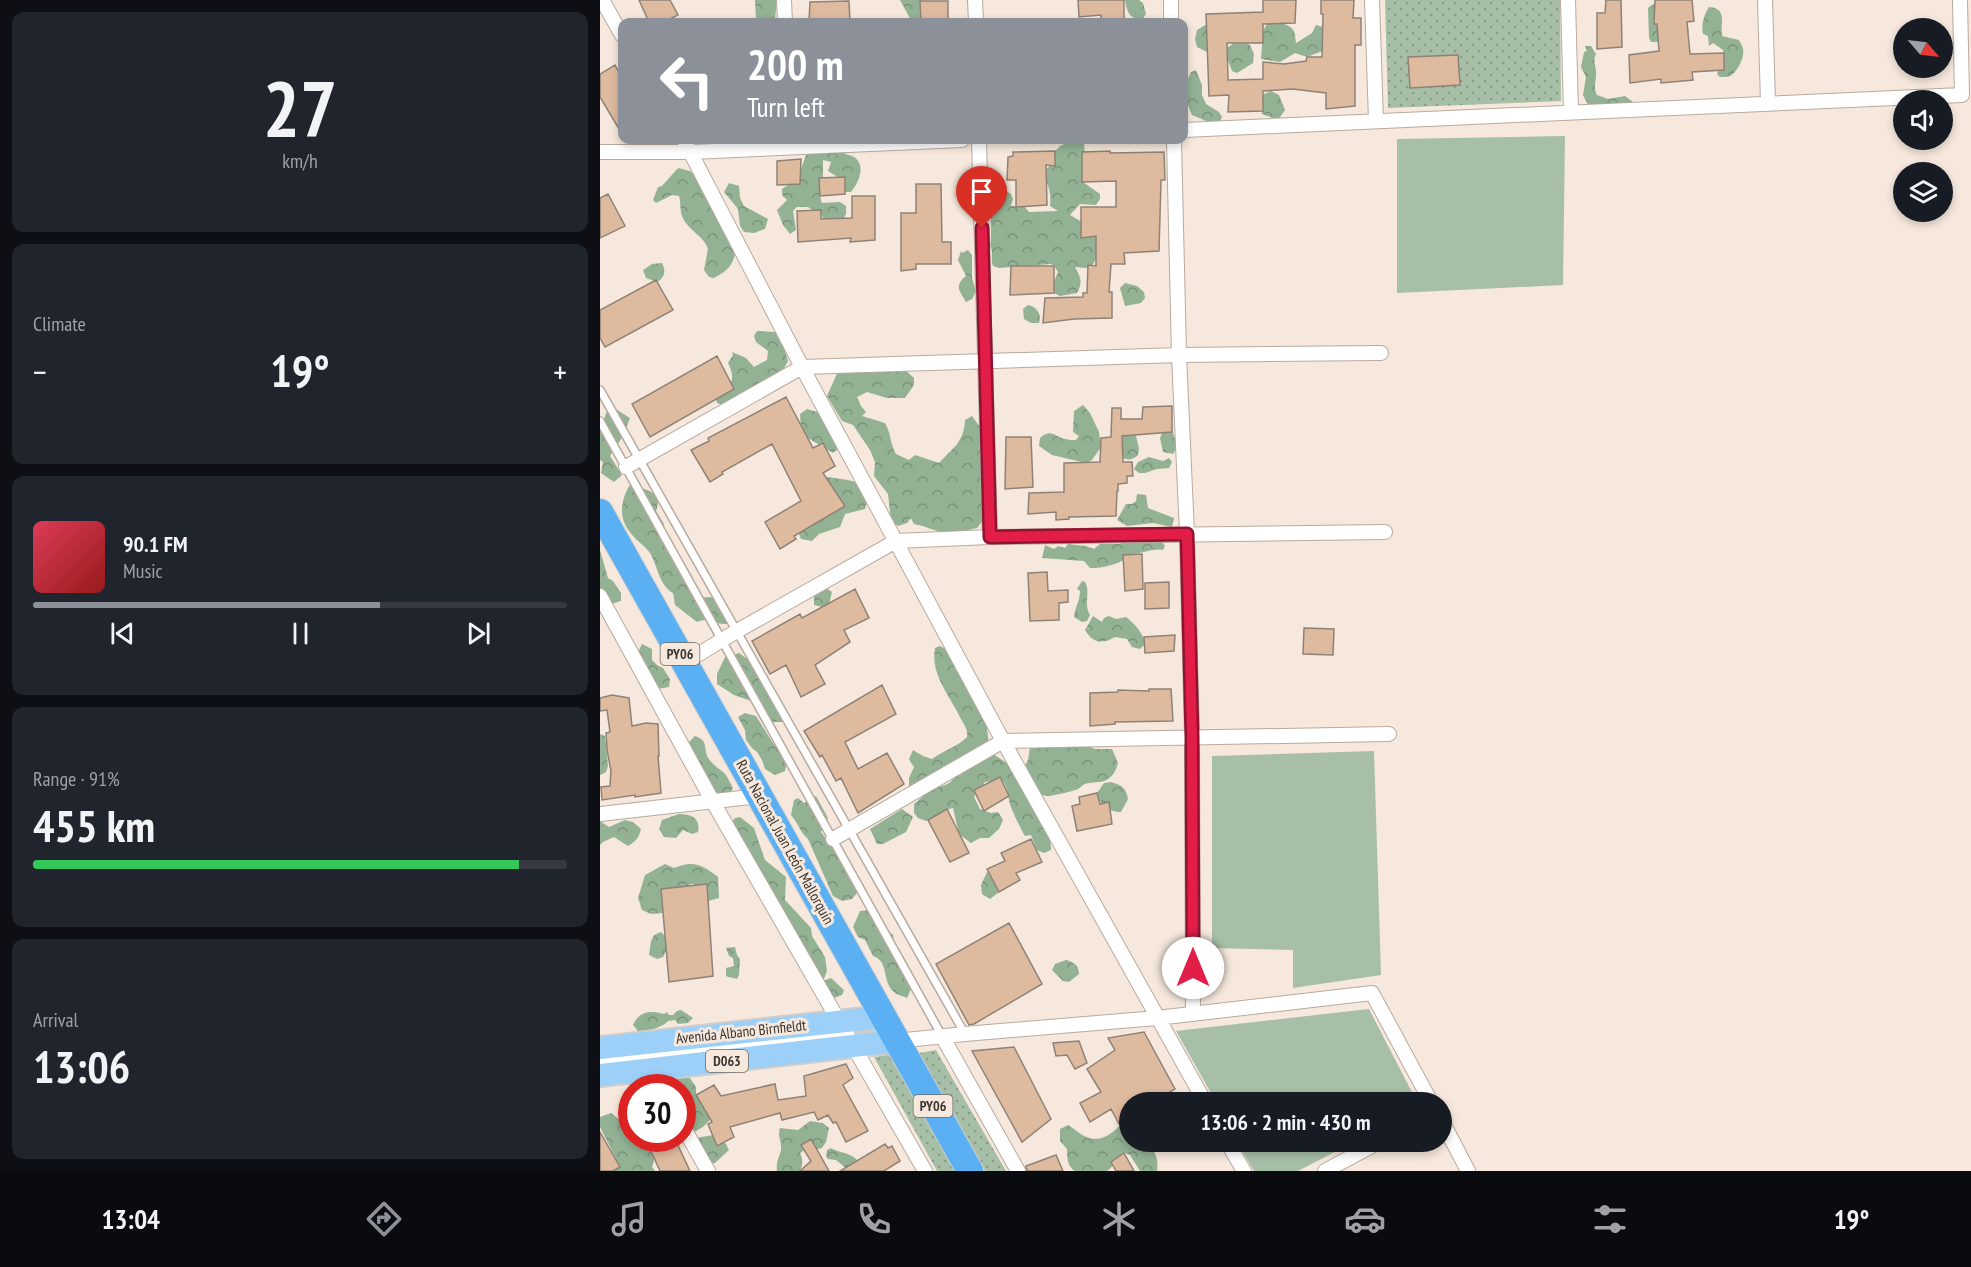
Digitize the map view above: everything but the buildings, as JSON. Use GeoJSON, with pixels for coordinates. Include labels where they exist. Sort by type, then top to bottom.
{"type":"FeatureCollection","features":[{"type":"Feature","properties":{"kind":"highway","name":"Ruta Nacional Juan León Mallorquín"},"geometry":{"type":"LineString","coordinates":[[600,512],[970,1171]]}},
{"type":"Feature","properties":{"kind":"main road","name":"Avenida Albano Birnfieldt"},"geometry":{"type":"LineString","coordinates":[[674,1074],[846,1034],[883,1017]]}},
{"type":"Feature","properties":{"kind":"main road","name":"Avenida Albano Birnfieldt"},"geometry":{"type":"LineString","coordinates":[[600,1048],[846,1034],[896,1041]]}},
{"type":"Feature","properties":{"kind":"main road","name":"Avenida Albano Birnfieldt"},"geometry":{"type":"LineString","coordinates":[[600,1075],[618,1076]]}},
{"type":"Feature","properties":{"kind":"street"},"geometry":{"type":"LineString","coordinates":[[602,0],[618,28]]}},
{"type":"Feature","properties":{"kind":"street"},"geometry":{"type":"LineString","coordinates":[[784,0],[785,18]]}},
{"type":"Feature","properties":{"kind":"street"},"geometry":{"type":"LineString","coordinates":[[975,0],[976,18]]}},
{"type":"Feature","properties":{"kind":"street"},"geometry":{"type":"LineString","coordinates":[[1171,0],[1171,18]]}},
{"type":"Feature","properties":{"kind":"street"},"geometry":{"type":"LineString","coordinates":[[1372,0],[1376,121]]}},
{"type":"Feature","properties":{"kind":"street"},"geometry":{"type":"LineString","coordinates":[[1568,0],[1571,112]]}},
{"type":"Feature","properties":{"kind":"street"},"geometry":{"type":"LineString","coordinates":[[1765,0],[1768,103]]}},
{"type":"Feature","properties":{"kind":"street"},"geometry":{"type":"LineString","coordinates":[[1188,130],[1962,95],[1960,0]]}},
{"type":"Feature","properties":{"kind":"street"},"geometry":{"type":"LineString","coordinates":[[600,152],[756,144]]}},
{"type":"Feature","properties":{"kind":"street"},"geometry":{"type":"LineString","coordinates":[[979,144],[990,537]]}},
{"type":"Feature","properties":{"kind":"street"},"geometry":{"type":"LineString","coordinates":[[1174,144],[1192,737],[1193,1014]]}},
{"type":"Feature","properties":{"kind":"street"},"geometry":{"type":"LineString","coordinates":[[687,146],[802,367],[1003,741],[1199,1092]]}},
{"type":"Feature","properties":{"kind":"street"},"geometry":{"type":"LineString","coordinates":[[626,467],[802,367],[1179,356],[1381,353]]}},
{"type":"Feature","properties":{"kind":"street"},"geometry":{"type":"LineString","coordinates":[[684,663],[896,541],[990,537],[1385,532]]}},
{"type":"Feature","properties":{"kind":"street"},"geometry":{"type":"LineString","coordinates":[[600,596],[713,802],[925,1171]]}},
{"type":"Feature","properties":{"kind":"street"},"geometry":{"type":"LineString","coordinates":[[833,839],[1003,741],[1389,734]]}},
{"type":"Feature","properties":{"kind":"street"},"geometry":{"type":"LineString","coordinates":[[600,814],[759,796]]}},
{"type":"Feature","properties":{"kind":"street"},"geometry":{"type":"LineString","coordinates":[[896,1041],[1157,1018],[1372,993],[1426,1092]]}},
{"type":"Feature","properties":{"kind":"street"},"geometry":{"type":"LineString","coordinates":[[600,1062],[846,1034]]}},
{"type":"Feature","properties":{"kind":"street"},"geometry":{"type":"LineString","coordinates":[[942,1036],[1018,1171]]}},
{"type":"Feature","properties":{"kind":"street"},"geometry":{"type":"LineString","coordinates":[[1452,1140],[1468,1171]]}},
{"type":"Feature","properties":{"kind":"street"},"geometry":{"type":"LineString","coordinates":[[696,1150],[708,1171]]}},
{"type":"Feature","properties":{"kind":"street"},"geometry":{"type":"LineString","coordinates":[[1233,1152],[1244,1171]]}},
{"type":"Feature","properties":{"kind":"street"},"geometry":{"type":"LineString","coordinates":[[1325,1171],[1360,1152]]}},
{"type":"Feature","properties":{"kind":"lane"},"geometry":{"type":"LineString","coordinates":[[600,390],[965,1034]]}},
{"type":"Feature","properties":{"kind":"lane"},"geometry":{"type":"LineString","coordinates":[[600,421],[942,1036]]}},
{"type":"Feature","properties":{"kind":"green space"},"geometry":{"type":"Polygon","coordinates":[[[755,0],[777,0],[775,18],[756,18],[755,0]]]}},
{"type":"Feature","properties":{"kind":"green space"},"geometry":{"type":"Polygon","coordinates":[[[900,0],[924,0],[920,1],[921,18],[910,18],[900,0]]]}},
{"type":"Feature","properties":{"kind":"green space"},"geometry":{"type":"Polygon","coordinates":[[[1125,0],[1139,0],[1143,3],[1146,14],[1143,18],[1134,18],[1125,0]]]}},
{"type":"Feature","properties":{"kind":"green space"},"geometry":{"type":"Polygon","coordinates":[[[1385,0],[1560,0],[1561,101],[1388,108],[1385,0]]]}},
{"type":"Feature","properties":{"kind":"green space"},"geometry":{"type":"Polygon","coordinates":[[[1653,4],[1684,22],[1689,31],[1658,42],[1651,42],[1648,8],[1653,4]]]}},
{"type":"Feature","properties":{"kind":"green space"},"geometry":{"type":"Polygon","coordinates":[[[1709,7],[1721,13],[1722,36],[1739,40],[1743,48],[1740,64],[1729,76],[1720,77],[1717,74],[1724,57],[1723,50],[1713,43],[1709,46],[1708,36],[1703,34],[1703,20],[1709,7]]]}},
{"type":"Feature","properties":{"kind":"green space"},"geometry":{"type":"Polygon","coordinates":[[[1212,21],[1215,52],[1207,52],[1197,47],[1195,39],[1197,30],[1212,21]]]}},
{"type":"Feature","properties":{"kind":"green space"},"geometry":{"type":"Polygon","coordinates":[[[1277,21],[1292,28],[1296,43],[1312,33],[1316,25],[1323,27],[1325,50],[1307,57],[1295,53],[1280,62],[1261,59],[1263,31],[1267,24],[1277,21]]]}},
{"type":"Feature","properties":{"kind":"green space"},"geometry":{"type":"Polygon","coordinates":[[[1234,43],[1250,45],[1254,54],[1253,63],[1237,73],[1232,71],[1226,55],[1227,48],[1234,43]]]}},
{"type":"Feature","properties":{"kind":"green space"},"geometry":{"type":"Polygon","coordinates":[[[1585,46],[1591,46],[1596,54],[1594,60],[1597,95],[1608,99],[1625,96],[1633,102],[1631,110],[1594,108],[1587,103],[1583,95],[1586,77],[1581,67],[1584,52],[1587,51],[1585,46]]]}},
{"type":"Feature","properties":{"kind":"green space"},"geometry":{"type":"Polygon","coordinates":[[[1196,70],[1206,104],[1219,112],[1222,117],[1220,122],[1206,121],[1192,115],[1188,104],[1188,78],[1191,72],[1196,70]]]}},
{"type":"Feature","properties":{"kind":"green space"},"geometry":{"type":"Polygon","coordinates":[[[1271,91],[1279,95],[1285,110],[1278,120],[1262,114],[1260,96],[1271,91]]]}},
{"type":"Feature","properties":{"kind":"green space"},"geometry":{"type":"Polygon","coordinates":[[[1565,136],[1563,285],[1397,293],[1397,139],[1565,136]]]}},
{"type":"Feature","properties":{"kind":"green space"},"geometry":{"type":"Polygon","coordinates":[[[814,144],[833,144],[858,161],[860,174],[851,192],[845,192],[841,186],[841,179],[828,171],[831,162],[823,160],[823,184],[820,196],[822,203],[840,202],[846,206],[846,214],[842,221],[824,219],[808,207],[797,207],[793,211],[796,230],[790,234],[783,225],[777,210],[787,200],[782,195],[782,189],[798,178],[806,155],[816,153],[814,144]]]}},
{"type":"Feature","properties":{"kind":"green space"},"geometry":{"type":"Polygon","coordinates":[[[1084,144],[1086,166],[1083,182],[1100,194],[1100,199],[1096,205],[1080,204],[1070,215],[1096,230],[1096,259],[1092,266],[1075,267],[1081,280],[1077,293],[1060,296],[1054,293],[1052,287],[1058,272],[1054,266],[1051,264],[999,268],[993,266],[990,246],[992,207],[999,195],[1006,191],[1013,199],[1011,206],[1025,207],[1029,212],[1058,211],[1050,206],[1050,191],[1044,171],[1053,163],[1055,151],[1060,146],[1084,144]]]}},
{"type":"Feature","properties":{"kind":"green space"},"geometry":{"type":"Polygon","coordinates":[[[678,168],[690,171],[695,176],[737,246],[730,265],[714,278],[709,277],[704,270],[708,249],[704,241],[684,219],[679,196],[672,195],[656,203],[653,200],[658,187],[662,186],[678,168]]]}},
{"type":"Feature","properties":{"kind":"green space"},"geometry":{"type":"Polygon","coordinates":[[[729,183],[739,186],[740,198],[744,206],[768,219],[765,229],[754,233],[744,232],[740,226],[738,209],[724,192],[729,183]]]}},
{"type":"Feature","properties":{"kind":"green space"},"geometry":{"type":"Polygon","coordinates":[[[968,250],[972,255],[972,278],[976,291],[972,299],[966,302],[959,285],[966,276],[958,260],[961,251],[962,253],[968,250]]]}},
{"type":"Feature","properties":{"kind":"green space"},"geometry":{"type":"Polygon","coordinates":[[[662,263],[664,274],[660,280],[657,282],[646,278],[643,270],[652,264],[662,263]]]}},
{"type":"Feature","properties":{"kind":"green space"},"geometry":{"type":"Polygon","coordinates":[[[1125,283],[1137,286],[1144,292],[1145,298],[1141,303],[1125,306],[1120,288],[1125,283]]]}},
{"type":"Feature","properties":{"kind":"green space"},"geometry":{"type":"Polygon","coordinates":[[[1028,305],[1038,311],[1039,323],[1031,323],[1024,319],[1023,309],[1028,305]]]}},
{"type":"Feature","properties":{"kind":"green space"},"geometry":{"type":"Polygon","coordinates":[[[757,331],[775,332],[781,338],[788,361],[783,370],[749,389],[726,406],[717,403],[716,399],[732,380],[728,363],[733,355],[732,352],[746,358],[754,367],[767,360],[768,351],[756,342],[754,336],[757,331]]]}},
{"type":"Feature","properties":{"kind":"green space"},"geometry":{"type":"Polygon","coordinates":[[[903,368],[914,378],[914,385],[905,398],[887,398],[867,392],[857,397],[866,412],[862,416],[885,423],[896,454],[909,460],[915,455],[939,463],[957,444],[965,420],[972,416],[988,438],[985,518],[977,528],[948,533],[914,524],[911,518],[907,523],[898,526],[891,521],[888,494],[874,476],[875,462],[870,450],[853,425],[842,421],[827,396],[839,369],[903,368]]]}},
{"type":"Feature","properties":{"kind":"green space"},"geometry":{"type":"Polygon","coordinates":[[[1083,405],[1090,413],[1099,432],[1101,447],[1092,460],[1086,463],[1052,455],[1039,446],[1040,438],[1047,434],[1076,440],[1079,436],[1073,432],[1074,411],[1083,405]]]}},
{"type":"Feature","properties":{"kind":"green space"},"geometry":{"type":"Polygon","coordinates":[[[614,408],[630,418],[623,436],[610,456],[622,475],[614,482],[601,473],[603,462],[600,460],[600,433],[607,410],[614,408]]]}},
{"type":"Feature","properties":{"kind":"green space"},"geometry":{"type":"Polygon","coordinates":[[[807,409],[828,415],[842,446],[833,453],[808,438],[801,428],[800,414],[807,409]]]}},
{"type":"Feature","properties":{"kind":"green space"},"geometry":{"type":"Polygon","coordinates":[[[1172,429],[1179,445],[1173,454],[1163,452],[1160,438],[1163,431],[1172,429]]]}},
{"type":"Feature","properties":{"kind":"green space"},"geometry":{"type":"Polygon","coordinates":[[[1131,433],[1136,436],[1139,449],[1138,455],[1128,459],[1121,457],[1122,441],[1123,435],[1131,433]]]}},
{"type":"Feature","properties":{"kind":"green space"},"geometry":{"type":"Polygon","coordinates":[[[1149,457],[1163,461],[1169,458],[1172,462],[1169,468],[1145,473],[1139,473],[1134,469],[1138,462],[1149,457]]]}},
{"type":"Feature","properties":{"kind":"green space"},"geometry":{"type":"Polygon","coordinates":[[[827,477],[851,481],[863,486],[867,499],[865,509],[845,514],[840,527],[819,534],[812,541],[801,539],[797,529],[823,491],[827,477]]]}},
{"type":"Feature","properties":{"kind":"green space"},"geometry":{"type":"Polygon","coordinates":[[[631,485],[655,495],[658,504],[656,511],[664,524],[665,544],[669,555],[698,598],[710,597],[723,601],[731,616],[727,624],[705,620],[697,622],[675,605],[673,593],[662,581],[650,553],[631,534],[624,521],[623,501],[631,485]]]}},
{"type":"Feature","properties":{"kind":"green space"},"geometry":{"type":"Polygon","coordinates":[[[1137,494],[1146,495],[1148,508],[1174,518],[1172,527],[1153,523],[1127,526],[1117,520],[1126,504],[1136,501],[1137,494]]]}},
{"type":"Feature","properties":{"kind":"green space"},"geometry":{"type":"Polygon","coordinates":[[[1159,538],[1165,546],[1163,550],[1131,554],[1118,563],[1100,568],[1090,568],[1084,561],[1042,558],[1045,545],[1054,549],[1058,546],[1065,548],[1068,544],[1094,549],[1100,544],[1120,544],[1128,540],[1159,538]]]}},
{"type":"Feature","properties":{"kind":"green space"},"geometry":{"type":"Polygon","coordinates":[[[600,550],[608,578],[613,581],[621,593],[621,601],[608,605],[600,598],[600,550]]]}},
{"type":"Feature","properties":{"kind":"green space"},"geometry":{"type":"Polygon","coordinates":[[[1082,581],[1087,586],[1087,607],[1090,615],[1087,621],[1082,622],[1074,617],[1080,595],[1077,589],[1082,581]]]}},
{"type":"Feature","properties":{"kind":"green space"},"geometry":{"type":"Polygon","coordinates":[[[826,588],[832,592],[829,604],[823,607],[814,605],[814,595],[826,588]]]}},
{"type":"Feature","properties":{"kind":"green space"},"geometry":{"type":"Polygon","coordinates":[[[1093,616],[1102,622],[1109,616],[1116,619],[1126,617],[1143,636],[1145,644],[1140,649],[1132,647],[1127,639],[1115,637],[1102,642],[1091,638],[1085,630],[1093,616]]]}},
{"type":"Feature","properties":{"kind":"green space"},"geometry":{"type":"Polygon","coordinates":[[[642,644],[652,649],[652,660],[663,668],[670,679],[669,687],[657,689],[644,676],[644,660],[638,652],[642,644]]]}},
{"type":"Feature","properties":{"kind":"green space"},"geometry":{"type":"Polygon","coordinates":[[[940,646],[947,650],[961,668],[990,720],[987,729],[989,744],[974,764],[993,754],[1013,767],[1050,836],[1051,850],[1044,853],[1037,850],[1031,835],[1025,836],[1012,810],[1007,789],[1002,780],[985,782],[974,797],[980,809],[991,813],[998,812],[1003,820],[999,829],[989,838],[980,838],[971,843],[959,834],[953,808],[926,821],[918,818],[914,813],[914,804],[934,787],[946,784],[955,776],[915,790],[909,786],[909,778],[914,767],[909,759],[913,750],[932,759],[967,737],[966,727],[942,685],[935,667],[935,648],[940,646]]]}},
{"type":"Feature","properties":{"kind":"green space"},"geometry":{"type":"Polygon","coordinates":[[[739,653],[750,661],[762,684],[787,720],[770,722],[754,702],[734,695],[717,684],[717,674],[725,657],[739,653]]]}},
{"type":"Feature","properties":{"kind":"green space"},"geometry":{"type":"Polygon","coordinates":[[[745,713],[756,716],[787,761],[785,771],[775,775],[765,769],[757,752],[746,740],[745,730],[738,717],[745,713]]]}},
{"type":"Feature","properties":{"kind":"green space"},"geometry":{"type":"Polygon","coordinates":[[[600,734],[605,736],[608,766],[606,772],[600,775],[600,734]]]}},
{"type":"Feature","properties":{"kind":"green space"},"geometry":{"type":"Polygon","coordinates":[[[695,736],[703,740],[709,759],[724,773],[733,788],[728,796],[717,799],[686,745],[695,736]]]}},
{"type":"Feature","properties":{"kind":"green space"},"geometry":{"type":"Polygon","coordinates":[[[1044,740],[1066,747],[1079,743],[1095,749],[1112,749],[1118,763],[1112,776],[1105,781],[1088,783],[1062,794],[1042,795],[1032,785],[1024,767],[1028,760],[1030,747],[1044,740]]]}},
{"type":"Feature","properties":{"kind":"green space"},"geometry":{"type":"Polygon","coordinates":[[[1374,751],[1381,975],[1293,988],[1293,950],[1212,948],[1212,756],[1374,751]]]}},
{"type":"Feature","properties":{"kind":"green space"},"geometry":{"type":"Polygon","coordinates":[[[1111,782],[1123,788],[1127,795],[1128,799],[1121,812],[1109,809],[1098,797],[1097,793],[1104,783],[1111,782]]]}},
{"type":"Feature","properties":{"kind":"green space"},"geometry":{"type":"Polygon","coordinates":[[[816,796],[828,818],[821,832],[853,868],[862,887],[852,899],[842,901],[833,896],[808,839],[791,815],[794,800],[798,798],[804,803],[816,796]]]}},
{"type":"Feature","properties":{"kind":"green space"},"geometry":{"type":"Polygon","coordinates":[[[902,809],[913,817],[906,832],[883,844],[877,844],[870,829],[902,809]]]}},
{"type":"Feature","properties":{"kind":"green space"},"geometry":{"type":"Polygon","coordinates":[[[679,814],[694,818],[698,823],[698,832],[692,834],[683,830],[676,838],[664,837],[659,829],[662,820],[679,814]]]}},
{"type":"Feature","properties":{"kind":"green space"},"geometry":{"type":"Polygon","coordinates":[[[740,817],[754,828],[765,860],[786,877],[785,900],[811,928],[812,936],[825,957],[827,971],[823,981],[831,978],[844,990],[842,995],[834,998],[828,996],[753,869],[755,861],[730,824],[735,818],[740,817]]]}},
{"type":"Feature","properties":{"kind":"green space"},"geometry":{"type":"Polygon","coordinates":[[[625,820],[633,822],[641,829],[635,841],[628,846],[614,837],[600,845],[600,821],[609,827],[625,820]]]}},
{"type":"Feature","properties":{"kind":"green space"},"geometry":{"type":"Polygon","coordinates":[[[665,864],[674,868],[692,864],[707,869],[718,877],[719,898],[708,901],[702,887],[691,884],[661,889],[663,913],[651,914],[642,910],[638,898],[645,875],[665,864]]]}},
{"type":"Feature","properties":{"kind":"green space"},"geometry":{"type":"Polygon","coordinates":[[[987,872],[994,875],[999,892],[990,899],[982,894],[981,885],[987,872]]]}},
{"type":"Feature","properties":{"kind":"green space"},"geometry":{"type":"Polygon","coordinates":[[[872,910],[879,914],[880,924],[893,935],[896,954],[912,987],[907,998],[890,988],[882,963],[873,956],[865,940],[858,937],[853,927],[860,911],[872,910]]]}},
{"type":"Feature","properties":{"kind":"green space"},"geometry":{"type":"Polygon","coordinates":[[[661,932],[665,936],[668,947],[663,957],[657,959],[649,955],[651,941],[654,935],[661,932]]]}},
{"type":"Feature","properties":{"kind":"green space"},"geometry":{"type":"Polygon","coordinates":[[[735,947],[740,959],[737,979],[726,976],[726,968],[734,966],[733,958],[729,956],[726,948],[735,947]]]}},
{"type":"Feature","properties":{"kind":"green space"},"geometry":{"type":"Polygon","coordinates":[[[1066,960],[1076,965],[1079,971],[1079,974],[1069,982],[1063,981],[1052,970],[1055,964],[1066,960]]]}},
{"type":"Feature","properties":{"kind":"green space"},"geometry":{"type":"Polygon","coordinates":[[[1369,1009],[1412,1092],[1210,1092],[1176,1031],[1369,1009]]]}},
{"type":"Feature","properties":{"kind":"green space"},"geometry":{"type":"Polygon","coordinates":[[[681,1010],[693,1018],[688,1023],[678,1024],[675,1020],[668,1021],[654,1029],[638,1031],[633,1025],[642,1014],[667,1012],[673,1015],[681,1010]]]}},
{"type":"Feature","properties":{"kind":"green space"},"geometry":{"type":"Polygon","coordinates":[[[936,1050],[1006,1171],[985,1171],[919,1053],[936,1050]]]}},
{"type":"Feature","properties":{"kind":"green space"},"geometry":{"type":"Polygon","coordinates":[[[894,1054],[960,1171],[937,1171],[874,1057],[894,1054]]]}},
{"type":"Feature","properties":{"kind":"green space"},"geometry":{"type":"Polygon","coordinates":[[[696,1095],[711,1119],[696,1131],[696,1095]]]}},
{"type":"Feature","properties":{"kind":"green space"},"geometry":{"type":"Polygon","coordinates":[[[611,1113],[618,1118],[618,1152],[654,1152],[652,1167],[655,1171],[613,1171],[620,1167],[600,1127],[600,1117],[611,1113]]]}},
{"type":"Feature","properties":{"kind":"green space"},"geometry":{"type":"Polygon","coordinates":[[[810,1121],[823,1123],[829,1128],[826,1142],[822,1148],[813,1150],[807,1148],[800,1153],[802,1166],[800,1171],[777,1171],[781,1150],[780,1128],[798,1130],[810,1121]]]}},
{"type":"Feature","properties":{"kind":"green space"},"geometry":{"type":"Polygon","coordinates":[[[1068,1125],[1084,1136],[1098,1139],[1119,1127],[1119,1152],[1154,1152],[1157,1158],[1157,1171],[1140,1171],[1130,1155],[1124,1153],[1107,1171],[1075,1171],[1070,1167],[1067,1149],[1060,1141],[1060,1129],[1068,1125]]]}},
{"type":"Feature","properties":{"kind":"green space"},"geometry":{"type":"Polygon","coordinates":[[[714,1135],[726,1144],[729,1150],[715,1163],[707,1163],[696,1138],[714,1135]]]}},
{"type":"Feature","properties":{"kind":"green space"},"geometry":{"type":"Polygon","coordinates":[[[831,1148],[850,1155],[860,1164],[847,1169],[836,1160],[828,1159],[827,1150],[831,1148]]]}},
{"type":"Feature","properties":{"kind":"green space"},"geometry":{"type":"Polygon","coordinates":[[[1243,1152],[1335,1152],[1298,1171],[1254,1171],[1243,1152]]]}},
{"type":"Feature","properties":{"kind":"route"},"geometry":{"type":"LineString","coordinates":[[982,228],[990,537],[1187,534],[1192,737],[1193,968]]}}]}
